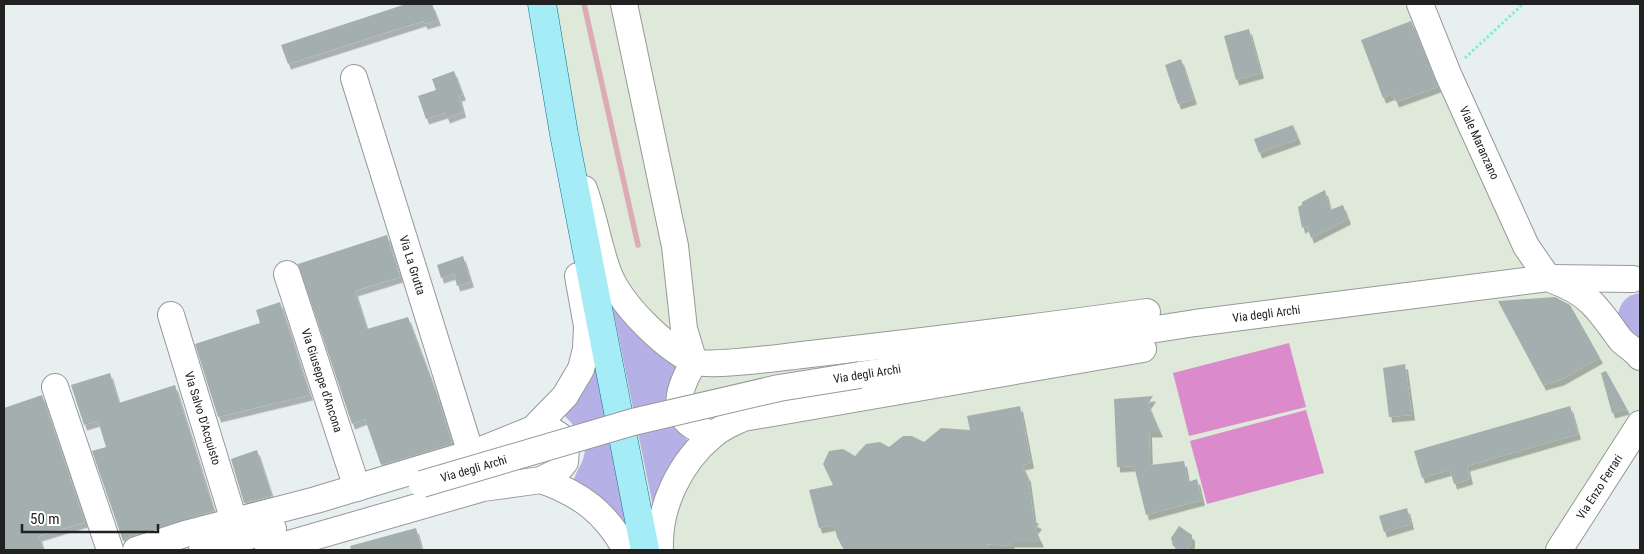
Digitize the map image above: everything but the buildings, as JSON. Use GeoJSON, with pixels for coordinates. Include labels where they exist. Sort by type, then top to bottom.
{"type":"FeatureCollection","features":[{"type":"Feature","properties":{"kind":"main road"},"geometry":{"type":"LineString","coordinates":[[542,4],[564,134],[644,550]]}},
{"type":"Feature","properties":{"kind":"street"},"geometry":{"type":"LineString","coordinates":[[624,4],[675,246],[684,329],[694,362],[682,383],[679,394],[680,406],[687,421],[696,430],[713,434]]}},
{"type":"Feature","properties":{"kind":"street","name":"Viale Maranzano"},"geometry":{"type":"LineString","coordinates":[[1420,4],[1448,74],[1526,246],[1548,278]]}},
{"type":"Feature","properties":{"kind":"street","name":"Via La Grutta"},"geometry":{"type":"LineString","coordinates":[[354,78],[471,454]]}},
{"type":"Feature","properties":{"kind":"street"},"geometry":{"type":"LineString","coordinates":[[564,134],[592,209],[608,273],[633,313],[656,335],[694,362],[726,362],[794,356],[976,335],[1149,312],[1194,323]]}},
{"type":"Feature","properties":{"kind":"street"},"geometry":{"type":"LineString","coordinates":[[136,550],[185,534],[357,488],[471,454],[533,429],[565,396],[581,369],[586,349],[587,326],[566,213],[564,134]]}},
{"type":"Feature","properties":{"kind":"street","name":"Via Giuseppe d'Ancona"},"geometry":{"type":"LineString","coordinates":[[287,274],[357,488]]}},
{"type":"Feature","properties":{"kind":"street"},"geometry":{"type":"LineString","coordinates":[[1548,278],[1572,288],[1589,298],[1606,316],[1622,341],[1639,358]]}},
{"type":"Feature","properties":{"kind":"street","name":"Via degli Archi"},"geometry":{"type":"LineString","coordinates":[[202,550],[633,422],[778,388],[1194,323],[1548,278],[1637,279]]}},
{"type":"Feature","properties":{"kind":"street"},"geometry":{"type":"LineString","coordinates":[[1606,316],[1616,293],[1637,279]]}},
{"type":"Feature","properties":{"kind":"street","name":"Via Salvo D'Acquisto"},"geometry":{"type":"LineString","coordinates":[[171,314],[234,521]]}},
{"type":"Feature","properties":{"kind":"street"},"geometry":{"type":"LineString","coordinates":[[660,550],[668,498],[684,464],[713,434],[744,418],[1160,346],[1194,323]]}},
{"type":"Feature","properties":{"kind":"street"},"geometry":{"type":"LineString","coordinates":[[56,387],[110,550]]}},
{"type":"Feature","properties":{"kind":"street","name":"Via Enzo Ferrari"},"geometry":{"type":"LineString","coordinates":[[1560,550],[1640,424]]}},
{"type":"Feature","properties":{"kind":"street"},"geometry":{"type":"LineString","coordinates":[[268,550],[483,488],[541,480],[557,472],[565,462],[566,449],[560,436],[551,430],[533,429]]}},
{"type":"Feature","properties":{"kind":"street"},"geometry":{"type":"LineString","coordinates":[[541,480],[561,487],[587,502],[614,528],[626,550]]}},
{"type":"Feature","properties":{"kind":"path"},"geometry":{"type":"LineString","coordinates":[[1448,74],[1523,4]]}},
{"type":"Feature","properties":{"kind":"shaded area"},"geometry":{"type":"Polygon","coordinates":[[[542,4],[1420,4],[1526,246],[1637,353],[1640,371],[1640,424],[1559,550],[645,550],[542,4]]]}},
{"type":"Feature","properties":{"kind":"shaded area"},"geometry":{"type":"Polygon","coordinates":[[[1640,293],[1640,341],[1626,332],[1618,314],[1625,299],[1640,293]]]}},
{"type":"Feature","properties":{"kind":"shaded area"},"geometry":{"type":"Polygon","coordinates":[[[611,299],[682,363],[668,388],[667,403],[689,444],[654,511],[611,299]]]}},
{"type":"Feature","properties":{"kind":"shaded area"},"geometry":{"type":"Polygon","coordinates":[[[1289,343],[1306,407],[1189,436],[1173,373],[1289,343]]]}},
{"type":"Feature","properties":{"kind":"shaded area"},"geometry":{"type":"Polygon","coordinates":[[[591,344],[631,533],[574,482],[575,475],[584,456],[584,442],[578,430],[562,413],[591,344]]]}},
{"type":"Feature","properties":{"kind":"shaded area"},"geometry":{"type":"Polygon","coordinates":[[[1306,410],[1324,473],[1207,504],[1190,441],[1306,410]]]}},
{"type":"Feature","properties":{"kind":"waterway"},"geometry":{"type":"LineString","coordinates":[[584,4],[638,245]]}}]}
